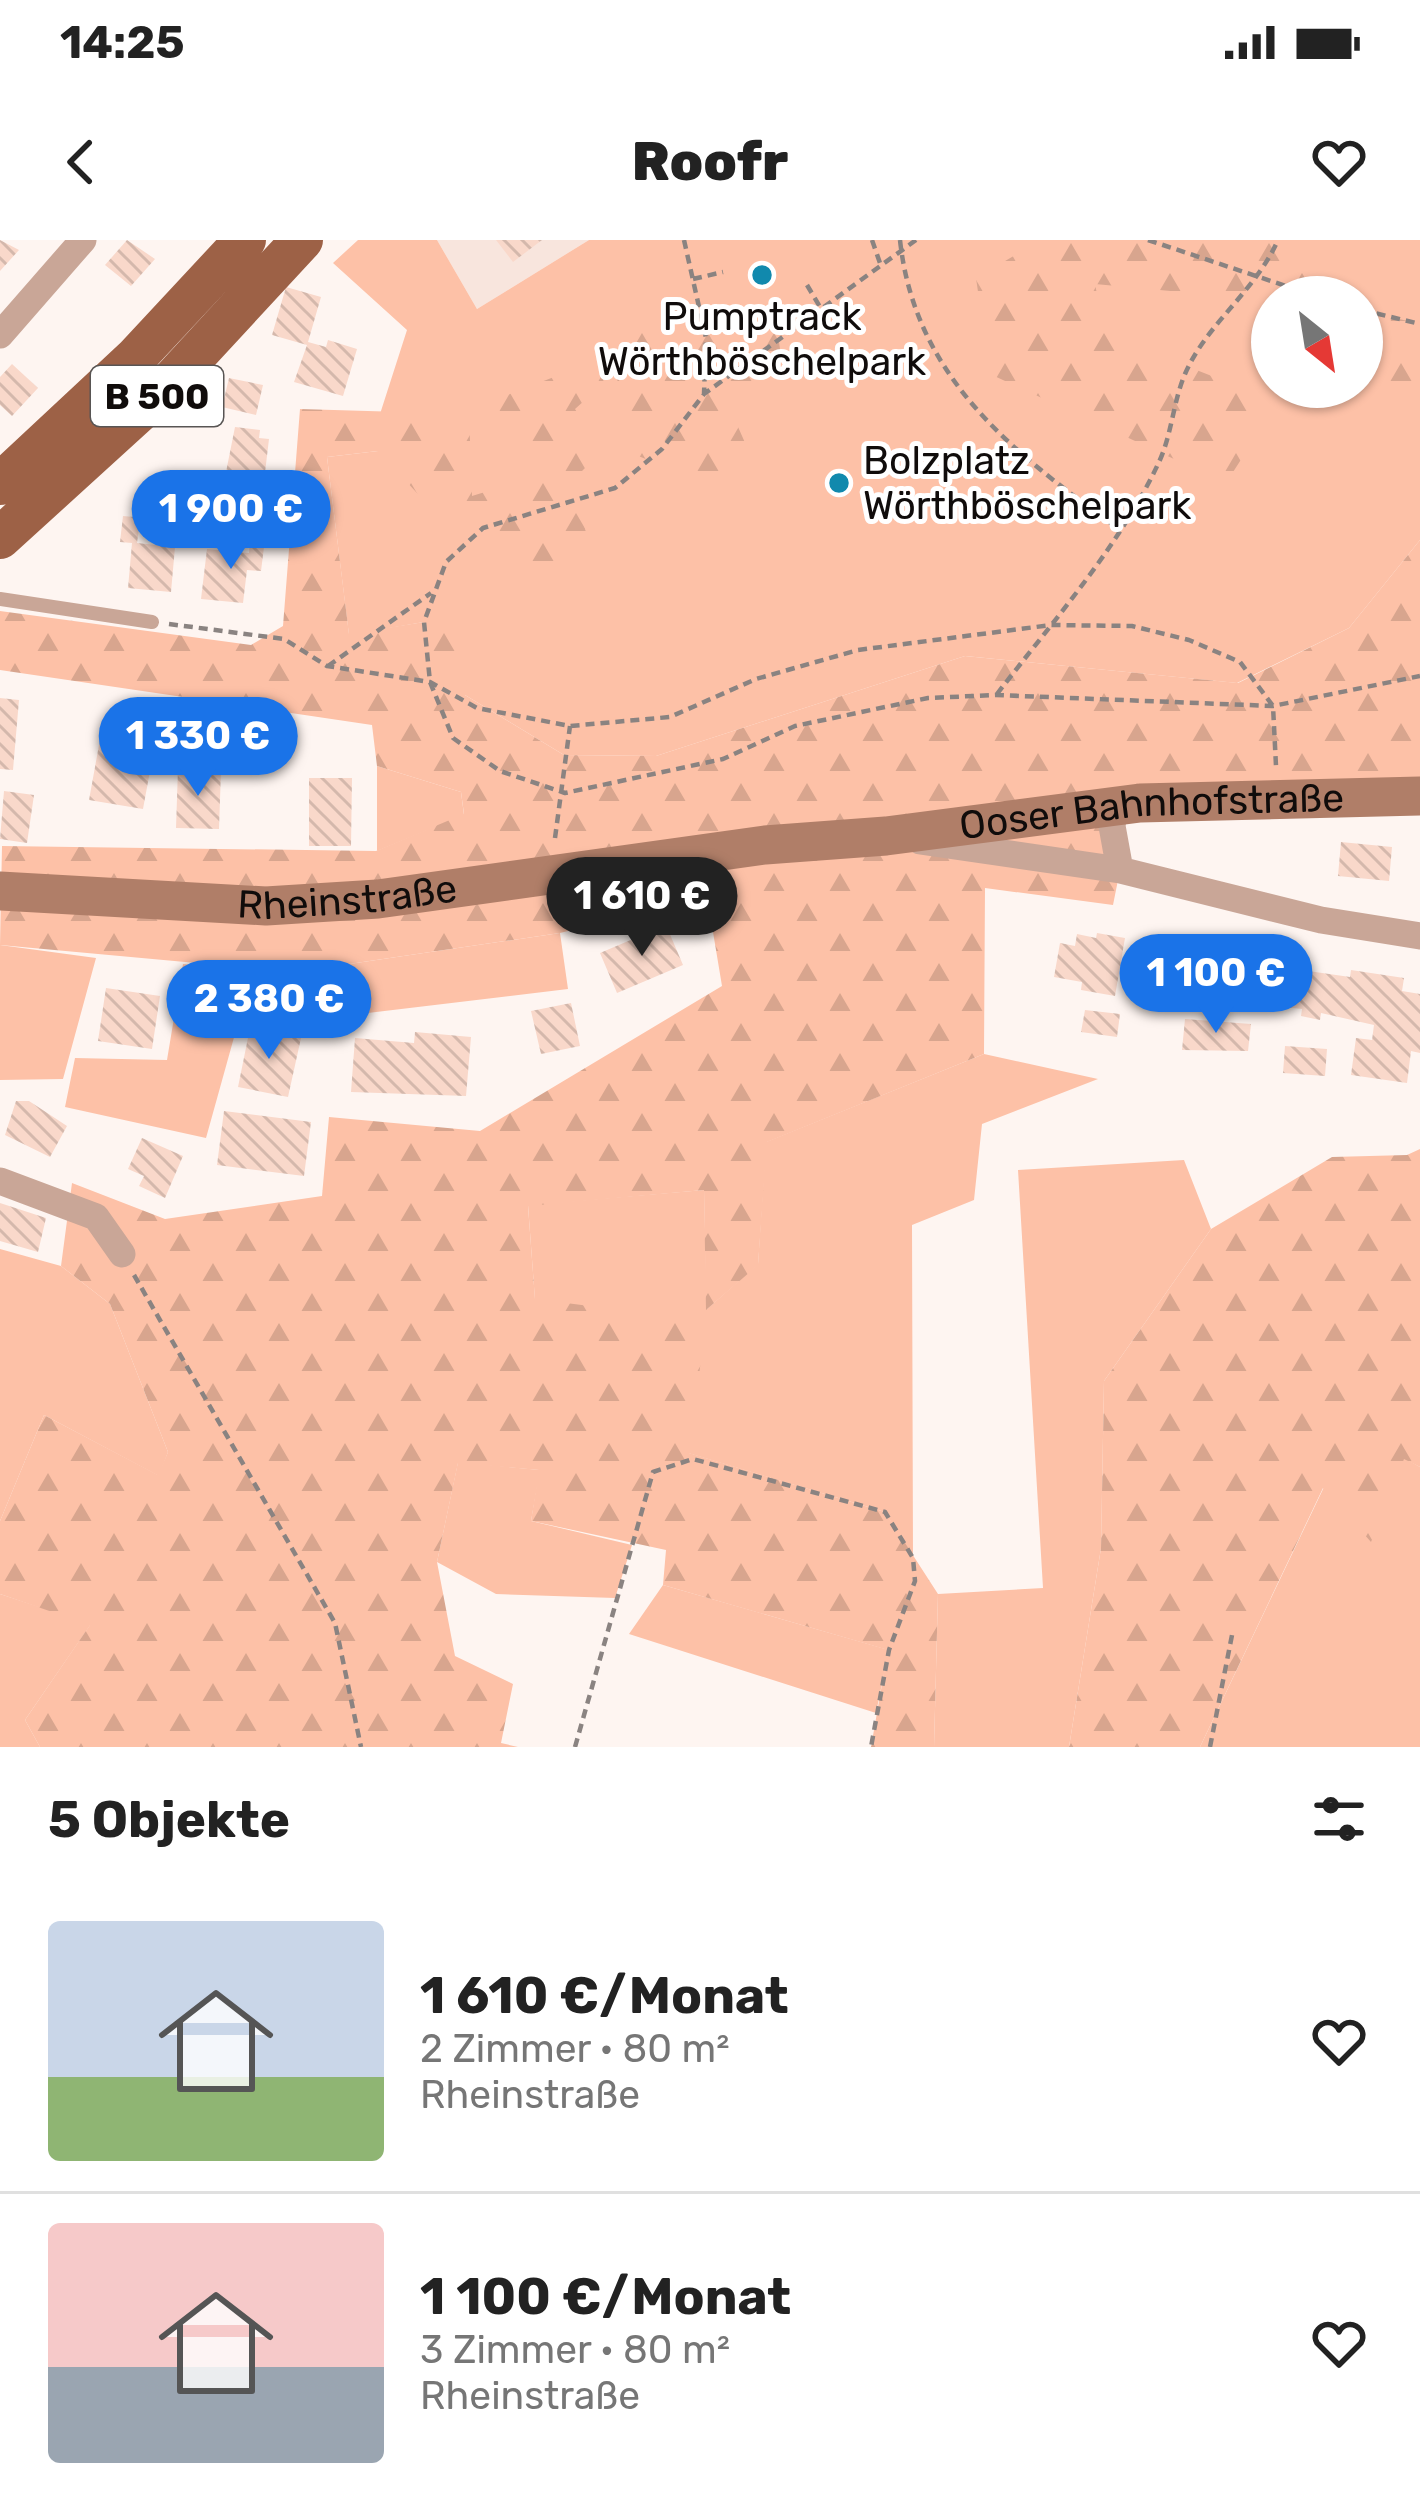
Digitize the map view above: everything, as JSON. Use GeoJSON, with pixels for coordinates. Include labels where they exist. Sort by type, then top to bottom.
{"type":"FeatureCollection","features":[{"type":"Feature","properties":{"kind":"main road","name":"B 500"},"geometry":{"type":"LineString","coordinates":[[0,484],[136,357],[245,240]]}},
{"type":"Feature","properties":{"kind":"main road","name":"B 500"},"geometry":{"type":"LineString","coordinates":[[0,538],[166,386],[302,240]]}},
{"type":"Feature","properties":{"kind":"street"},"geometry":{"type":"LineString","coordinates":[[0,334],[83,240]]}},
{"type":"Feature","properties":{"kind":"street","name":"Ooser Bahnhofstraße"},"geometry":{"type":"LineString","coordinates":[[886,836],[1115,807],[1277,796],[1420,796]]}},
{"type":"Feature","properties":{"kind":"street"},"geometry":{"type":"LineString","coordinates":[[1115,807],[1112,826],[1120,870]]}},
{"type":"Feature","properties":{"kind":"street","name":"Rheinstraße"},"geometry":{"type":"LineString","coordinates":[[0,891],[266,906],[547,879],[766,845],[886,836],[1120,870],[1321,920],[1420,936]]}},
{"type":"Feature","properties":{"kind":"street"},"geometry":{"type":"LineString","coordinates":[[0,1181],[96,1217],[122,1255]]}},
{"type":"Feature","properties":{"kind":"lane"},"geometry":{"type":"LineString","coordinates":[[0,599],[152,622]]}},
{"type":"Feature","properties":{"kind":"path"},"geometry":{"type":"LineString","coordinates":[[684,240],[706,338],[704,394]]}},
{"type":"Feature","properties":{"kind":"path"},"geometry":{"type":"LineString","coordinates":[[872,240],[880,263]]}},
{"type":"Feature","properties":{"kind":"path"},"geometry":{"type":"LineString","coordinates":[[899,240],[930,340],[967,397],[1008,447],[1119,529]]}},
{"type":"Feature","properties":{"kind":"path"},"geometry":{"type":"LineString","coordinates":[[916,240],[704,394],[662,449],[616,488],[483,528],[446,562],[430,592],[424,622],[430,682],[453,738],[500,771],[565,793],[723,759],[796,727],[928,698],[996,695],[1273,706],[1420,676]]}},
{"type":"Feature","properties":{"kind":"path"},"geometry":{"type":"LineString","coordinates":[[1148,240],[1255,276]]}},
{"type":"Feature","properties":{"kind":"path"},"geometry":{"type":"LineString","coordinates":[[1262,276],[1278,240]]}},
{"type":"Feature","properties":{"kind":"path"},"geometry":{"type":"LineString","coordinates":[[693,279],[723,272]]}},
{"type":"Feature","properties":{"kind":"path"},"geometry":{"type":"LineString","coordinates":[[807,285],[820,307]]}},
{"type":"Feature","properties":{"kind":"path"},"geometry":{"type":"LineString","coordinates":[[996,695],[1119,529],[1158,464],[1184,374],[1210,332],[1251,289]]}},
{"type":"Feature","properties":{"kind":"path"},"geometry":{"type":"LineString","coordinates":[[1383,315],[1420,324]]}},
{"type":"Feature","properties":{"kind":"path"},"geometry":{"type":"LineString","coordinates":[[327,666],[430,592]]}},
{"type":"Feature","properties":{"kind":"path"},"geometry":{"type":"LineString","coordinates":[[152,622],[284,639],[327,666],[430,682],[477,708],[570,726],[670,717],[756,679],[858,650],[1051,626],[1132,626],[1190,640],[1240,662],[1273,706],[1277,796]]}},
{"type":"Feature","properties":{"kind":"path"},"geometry":{"type":"LineString","coordinates":[[547,879],[565,793],[563,755],[570,726]]}},
{"type":"Feature","properties":{"kind":"path"},"geometry":{"type":"LineString","coordinates":[[122,1255],[334,1623],[361,1747]]}},
{"type":"Feature","properties":{"kind":"path"},"geometry":{"type":"LineString","coordinates":[[575,1747],[652,1472],[693,1459],[885,1512],[900,1534],[913,1558],[915,1582],[893,1636],[871,1747]]}},
{"type":"Feature","properties":{"kind":"path"},"geometry":{"type":"LineString","coordinates":[[1210,1747],[1233,1630]]}},
{"type":"Feature","properties":{"kind":"shaded area"},"geometry":{"type":"Polygon","coordinates":[[[437,240],[589,240],[477,309],[437,240]]]}},
{"type":"Feature","properties":{"kind":"green space"},"geometry":{"type":"Polygon","coordinates":[[[358,240],[437,240],[477,309],[589,240],[1420,240],[1420,540],[1349,628],[1237,683],[965,656],[656,756],[564,755],[465,695],[424,622],[349,635],[327,457],[378,451],[380,414],[407,330],[333,263],[358,240]]]}},
{"type":"Feature","properties":{"kind":"green space"},"geometry":{"type":"Polygon","coordinates":[[[1041,240],[1266,240],[1303,249],[1308,276],[1251,276],[1251,342],[1192,293],[1095,284],[1105,334],[1251,391],[1251,408],[1274,408],[1226,483],[990,374],[976,278],[1041,240]]]}},
{"type":"Feature","properties":{"kind":"green space"},"geometry":{"type":"Polygon","coordinates":[[[664,293],[777,328],[782,363],[727,402],[750,454],[718,489],[636,455],[610,351],[664,293]]]}},
{"type":"Feature","properties":{"kind":"green space"},"geometry":{"type":"Polygon","coordinates":[[[1383,315],[1420,324],[1420,387],[1408,393],[1383,390],[1383,315]]]}},
{"type":"Feature","properties":{"kind":"green space"},"geometry":{"type":"Polygon","coordinates":[[[598,360],[604,383],[575,409],[601,452],[572,481],[593,558],[512,569],[460,500],[429,506],[378,451],[327,457],[349,634],[424,622],[471,623],[465,695],[564,755],[656,756],[965,656],[1238,683],[1349,628],[1420,540],[1420,792],[1116,807],[1120,870],[1113,905],[985,888],[984,1054],[767,1142],[758,1265],[706,1310],[704,1190],[528,1206],[535,1299],[706,1321],[689,1453],[885,1512],[938,1594],[934,1747],[871,1747],[888,1650],[663,1585],[666,1550],[531,1521],[539,1470],[458,1463],[437,1562],[455,1656],[513,1684],[501,1743],[518,1747],[40,1747],[25,1720],[90,1625],[0,1594],[0,1521],[44,1415],[158,1475],[168,1452],[110,1304],[61,1266],[72,1183],[165,1219],[322,1196],[329,1117],[480,1131],[722,986],[707,896],[560,933],[295,972],[0,945],[2,846],[376,851],[464,814],[461,792],[377,766],[372,725],[0,670],[0,611],[251,645],[283,626],[300,409],[469,414],[472,496],[534,477],[492,401],[598,360]]]}},
{"type":"Feature","properties":{"kind":"green space"},"geometry":{"type":"Polygon","coordinates":[[[377,766],[461,792],[464,815],[377,851],[377,766]]]}},
{"type":"Feature","properties":{"kind":"green space"},"geometry":{"type":"Polygon","coordinates":[[[560,933],[568,989],[351,1015],[238,1023],[206,1138],[65,1107],[75,1058],[167,1060],[183,964],[295,972],[560,933]]]}},
{"type":"Feature","properties":{"kind":"green space"},"geometry":{"type":"Polygon","coordinates":[[[0,945],[96,958],[63,1079],[0,1080],[0,945]]]}},
{"type":"Feature","properties":{"kind":"green space"},"geometry":{"type":"Polygon","coordinates":[[[984,1054],[1098,1079],[982,1124],[974,1200],[912,1225],[913,1558],[885,1512],[688,1453],[535,1300],[528,1205],[704,1190],[707,1309],[758,1264],[766,1142],[984,1054]]]}},
{"type":"Feature","properties":{"kind":"green space"},"geometry":{"type":"Polygon","coordinates":[[[1420,1149],[1420,1467],[1404,1459],[1371,1542],[1323,1488],[1200,1747],[1069,1747],[1101,1548],[1104,1381],[1211,1229],[1332,1157],[1407,1155],[1420,1149]]]}},
{"type":"Feature","properties":{"kind":"green space"},"geometry":{"type":"Polygon","coordinates":[[[1184,1160],[1211,1229],[1104,1381],[1101,1548],[1069,1747],[934,1747],[938,1594],[1043,1588],[1018,1170],[1184,1160]]]}},
{"type":"Feature","properties":{"kind":"green space"},"geometry":{"type":"Polygon","coordinates":[[[0,1249],[61,1266],[110,1304],[168,1452],[159,1476],[44,1415],[0,1521],[0,1249]]]}},
{"type":"Feature","properties":{"kind":"green space"},"geometry":{"type":"Polygon","coordinates":[[[1404,1458],[1420,1467],[1420,1747],[1200,1747],[1324,1487],[1404,1458]]]}},
{"type":"Feature","properties":{"kind":"green space"},"geometry":{"type":"Polygon","coordinates":[[[458,1462],[540,1470],[531,1521],[632,1545],[615,1598],[496,1594],[437,1562],[458,1462]]]}},
{"type":"Feature","properties":{"kind":"green space"},"geometry":{"type":"Polygon","coordinates":[[[663,1585],[889,1650],[876,1713],[629,1634],[663,1585]]]}},
{"type":"Feature","properties":{"kind":"green space"},"geometry":{"type":"Polygon","coordinates":[[[0,1594],[91,1624],[25,1720],[40,1747],[0,1747],[0,1594]]]}},
{"type":"Feature","properties":{"kind":"building"},"geometry":{"type":"Polygon","coordinates":[[[0,240],[19,250],[0,271],[0,240]]]}},
{"type":"Feature","properties":{"kind":"building"},"geometry":{"type":"Polygon","coordinates":[[[127,240],[155,259],[131,286],[105,265],[127,240]]]}},
{"type":"Feature","properties":{"kind":"building"},"geometry":{"type":"Polygon","coordinates":[[[496,240],[542,240],[513,262],[496,240]]]}},
{"type":"Feature","properties":{"kind":"building"},"geometry":{"type":"Polygon","coordinates":[[[286,287],[321,297],[308,342],[326,347],[328,340],[357,349],[343,396],[294,382],[307,345],[272,335],[286,287]]]}},
{"type":"Feature","properties":{"kind":"building"},"geometry":{"type":"Polygon","coordinates":[[[12,364],[38,388],[12,416],[0,405],[0,377],[12,364]]]}},
{"type":"Feature","properties":{"kind":"building"},"geometry":{"type":"Polygon","coordinates":[[[229,378],[263,385],[256,415],[222,407],[229,378]]]}},
{"type":"Feature","properties":{"kind":"building"},"geometry":{"type":"Polygon","coordinates":[[[235,427],[260,430],[259,438],[269,439],[264,481],[225,477],[235,427]]]}},
{"type":"Feature","properties":{"kind":"building"},"geometry":{"type":"Polygon","coordinates":[[[123,516],[198,523],[196,545],[184,544],[185,534],[139,529],[137,543],[175,547],[171,592],[128,588],[132,543],[120,542],[123,516]]]}},
{"type":"Feature","properties":{"kind":"building"},"geometry":{"type":"Polygon","coordinates":[[[250,537],[265,539],[261,571],[247,570],[243,603],[201,599],[207,549],[249,553],[250,537]]]}},
{"type":"Feature","properties":{"kind":"building"},"geometry":{"type":"Polygon","coordinates":[[[0,698],[19,700],[13,770],[0,769],[0,698]]]}},
{"type":"Feature","properties":{"kind":"building"},"geometry":{"type":"Polygon","coordinates":[[[101,734],[155,744],[143,809],[89,800],[101,734]]]}},
{"type":"Feature","properties":{"kind":"building"},"geometry":{"type":"Polygon","coordinates":[[[178,768],[221,770],[219,829],[176,828],[178,768]]]}},
{"type":"Feature","properties":{"kind":"building"},"geometry":{"type":"Polygon","coordinates":[[[309,778],[352,778],[351,846],[309,846],[309,778]]]}},
{"type":"Feature","properties":{"kind":"building"},"geometry":{"type":"Polygon","coordinates":[[[4,791],[34,795],[27,843],[0,839],[4,791]]]}},
{"type":"Feature","properties":{"kind":"building"},"geometry":{"type":"Polygon","coordinates":[[[1341,842],[1392,847],[1389,881],[1338,876],[1341,842]]]}},
{"type":"Feature","properties":{"kind":"building"},"geometry":{"type":"Polygon","coordinates":[[[666,925],[683,965],[617,993],[600,953],[666,925]]]}},
{"type":"Feature","properties":{"kind":"building"},"geometry":{"type":"Polygon","coordinates":[[[1097,933],[1125,938],[1115,996],[1081,990],[1082,982],[1054,977],[1060,943],[1075,946],[1077,934],[1096,938],[1097,933]]]}},
{"type":"Feature","properties":{"kind":"building"},"geometry":{"type":"Polygon","coordinates":[[[1231,960],[1350,977],[1351,970],[1404,978],[1402,991],[1420,994],[1420,1053],[1411,1051],[1407,1083],[1351,1075],[1356,1038],[1372,1040],[1374,1025],[1321,1013],[1320,1020],[1301,1016],[1302,1009],[1283,1007],[1284,1001],[1242,994],[1241,1005],[1224,1002],[1231,960]]]}},
{"type":"Feature","properties":{"kind":"building"},"geometry":{"type":"Polygon","coordinates":[[[106,988],[160,996],[152,1049],[98,1041],[106,988]]]}},
{"type":"Feature","properties":{"kind":"building"},"geometry":{"type":"Polygon","coordinates":[[[571,1003],[580,1046],[541,1054],[531,1011],[571,1003]]]}},
{"type":"Feature","properties":{"kind":"building"},"geometry":{"type":"Polygon","coordinates":[[[1085,1010],[1120,1014],[1117,1037],[1081,1032],[1085,1010]]]}},
{"type":"Feature","properties":{"kind":"building"},"geometry":{"type":"Polygon","coordinates":[[[1185,1019],[1251,1024],[1248,1051],[1182,1050],[1185,1019]]]}},
{"type":"Feature","properties":{"kind":"building"},"geometry":{"type":"Polygon","coordinates":[[[250,1028],[301,1038],[288,1097],[238,1087],[250,1028]]]}},
{"type":"Feature","properties":{"kind":"building"},"geometry":{"type":"Polygon","coordinates":[[[415,1032],[471,1037],[466,1096],[351,1092],[355,1038],[414,1043],[415,1032]]]}},
{"type":"Feature","properties":{"kind":"building"},"geometry":{"type":"Polygon","coordinates":[[[1285,1046],[1327,1049],[1325,1076],[1283,1073],[1285,1046]]]}},
{"type":"Feature","properties":{"kind":"building"},"geometry":{"type":"Polygon","coordinates":[[[16,1101],[29,1101],[67,1126],[50,1157],[5,1135],[16,1101]]]}},
{"type":"Feature","properties":{"kind":"building"},"geometry":{"type":"Polygon","coordinates":[[[224,1111],[311,1122],[304,1176],[217,1165],[224,1111]]]}},
{"type":"Feature","properties":{"kind":"building"},"geometry":{"type":"Polygon","coordinates":[[[142,1138],[183,1156],[165,1198],[139,1186],[144,1176],[128,1169],[142,1138]]]}},
{"type":"Feature","properties":{"kind":"building"},"geometry":{"type":"Polygon","coordinates":[[[0,1203],[46,1218],[38,1252],[0,1241],[0,1203]]]}},
{"type":"Feature","properties":{"kind":"place","name":"Pumptrack Wörthböschelpark"},"geometry":{"type":"Point","coordinates":[762,275]}},
{"type":"Feature","properties":{"kind":"place","name":"Bolzplatz Wörthböschelpark"},"geometry":{"type":"Point","coordinates":[839,483]}}]}
